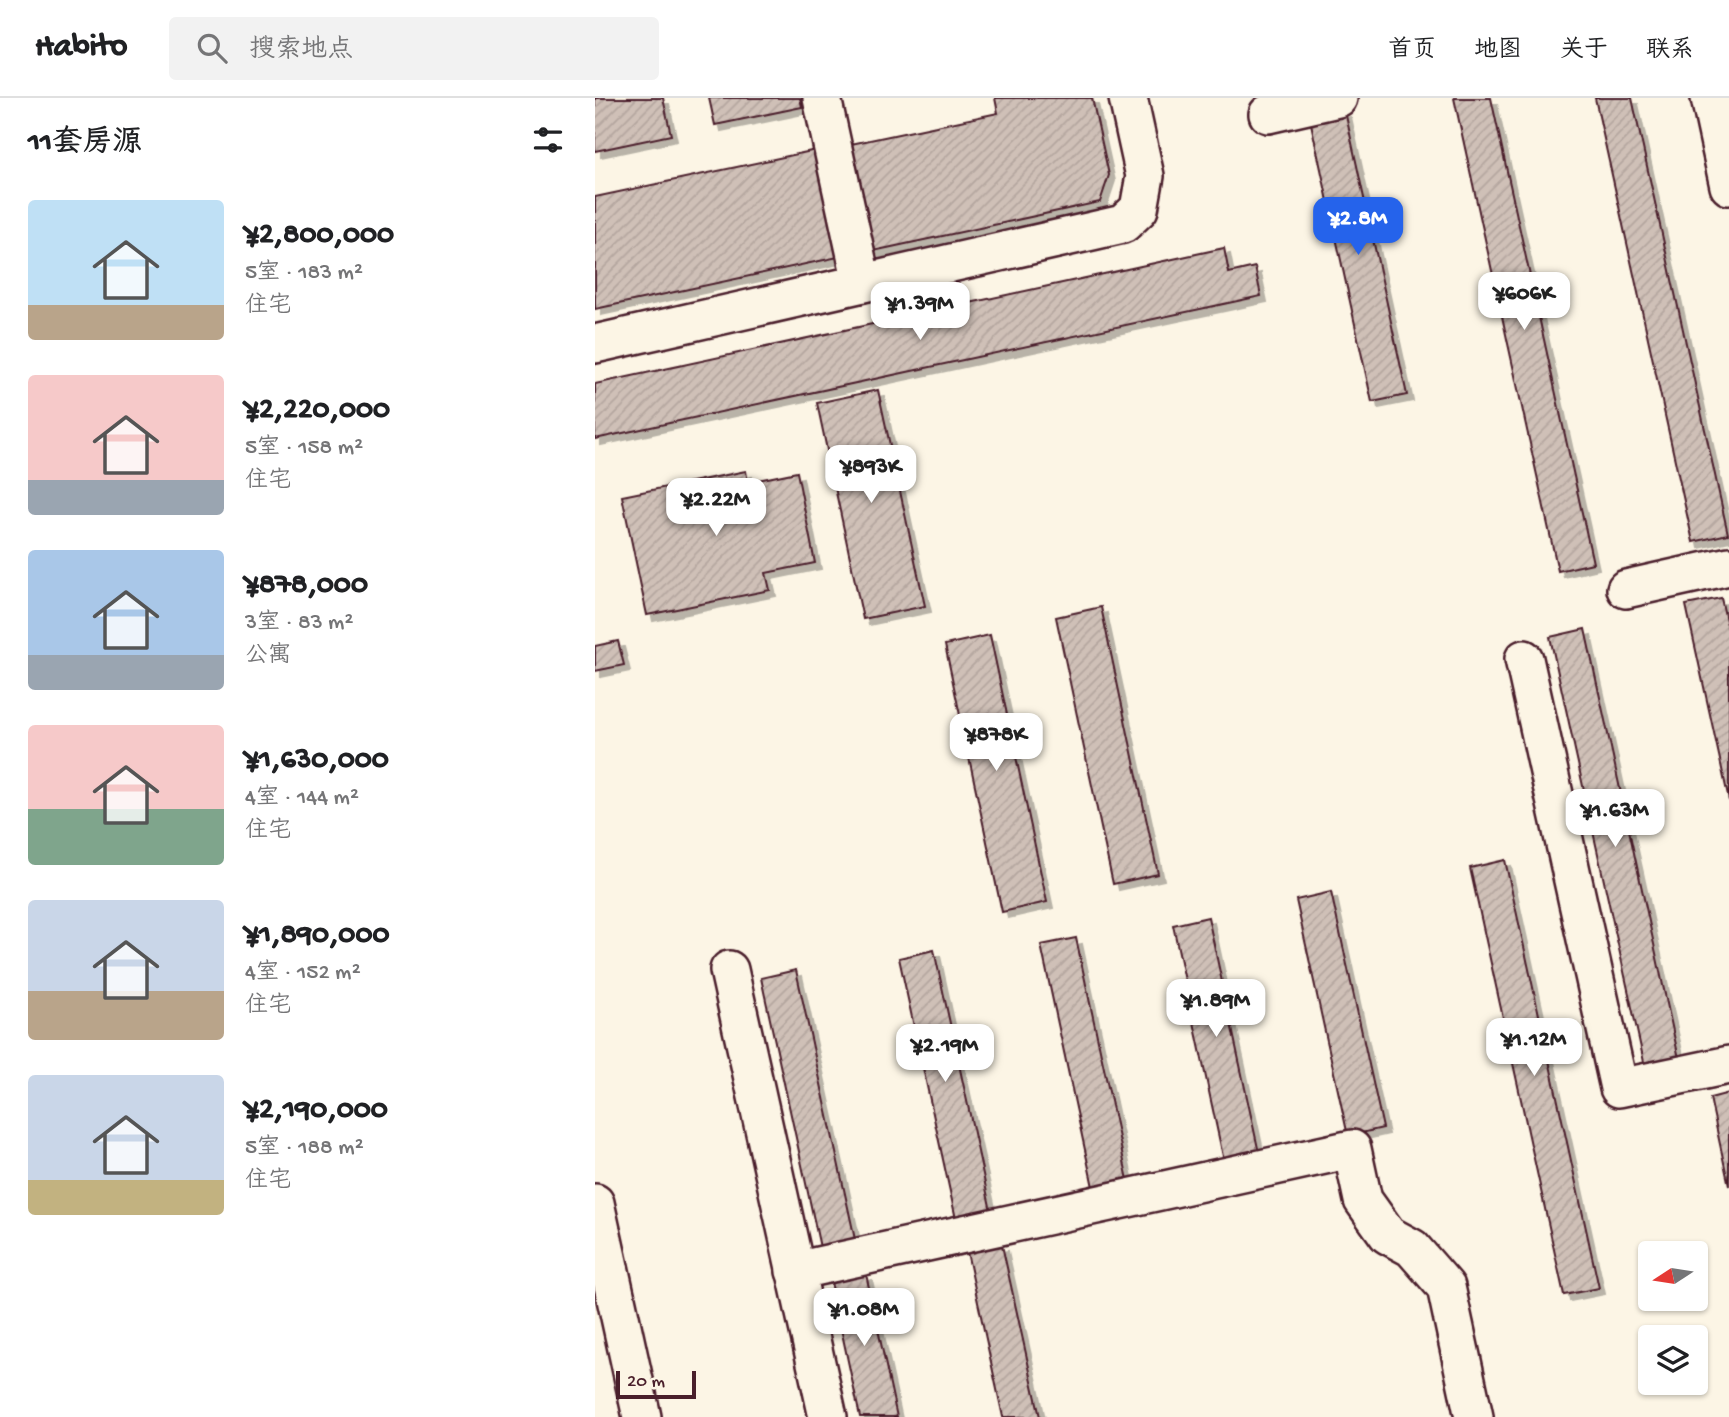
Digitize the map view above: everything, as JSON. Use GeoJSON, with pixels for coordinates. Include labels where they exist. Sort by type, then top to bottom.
{"type":"FeatureCollection","features":[{"type":"Feature","properties":{"kind":"street"},"geometry":{"type":"LineString","coordinates":[[822,98],[862,283]]}},
{"type":"Feature","properties":{"kind":"street"},"geometry":{"type":"LineString","coordinates":[[595,344],[1123,224],[1139,209],[1145,176],[1128,98]]}},
{"type":"Feature","properties":{"kind":"street"},"geometry":{"type":"LineString","coordinates":[[1268,114],[1338,98]]}},
{"type":"Feature","properties":{"kind":"street"},"geometry":{"type":"LineString","coordinates":[[1710,98],[1729,186]]}},
{"type":"Feature","properties":{"kind":"street"},"geometry":{"type":"LineString","coordinates":[[1626,589],[1729,566]]}},
{"type":"Feature","properties":{"kind":"street"},"geometry":{"type":"LineString","coordinates":[[1524,659],[1619,1088],[1729,1065]]}},
{"type":"Feature","properties":{"kind":"street"},"geometry":{"type":"LineString","coordinates":[[729,970],[828,1417]]}},
{"type":"Feature","properties":{"kind":"street"},"geometry":{"type":"LineString","coordinates":[[795,1271],[1352,1149],[1363,1200],[1388,1235],[1412,1248],[1446,1287],[1474,1417]]}},
{"type":"Feature","properties":{"kind":"street"},"geometry":{"type":"LineString","coordinates":[[596,1214],[642,1417]]}},
{"type":"Feature","properties":{"kind":"building"},"geometry":{"type":"Polygon","coordinates":[[[595,98],[663,98],[671,135],[595,151],[595,98]]]}},
{"type":"Feature","properties":{"kind":"building"},"geometry":{"type":"Polygon","coordinates":[[[709,98],[800,98],[802,107],[715,125],[709,98]]]}},
{"type":"Feature","properties":{"kind":"building"},"geometry":{"type":"Polygon","coordinates":[[[995,98],[1092,98],[1109,175],[1100,202],[873,251],[851,144],[998,113],[995,98]]]}},
{"type":"Feature","properties":{"kind":"building"},"geometry":{"type":"Polygon","coordinates":[[[1454,98],[1491,98],[1593,563],[1558,571],[1454,98]]]}},
{"type":"Feature","properties":{"kind":"building"},"geometry":{"type":"Polygon","coordinates":[[[1595,98],[1632,98],[1728,534],[1693,542],[1595,98]]]}},
{"type":"Feature","properties":{"kind":"building"},"geometry":{"type":"Polygon","coordinates":[[[1345,111],[1407,395],[1372,402],[1310,119],[1345,111]]]}},
{"type":"Feature","properties":{"kind":"building"},"geometry":{"type":"Polygon","coordinates":[[[821,149],[843,256],[595,309],[595,197],[821,149]]]}},
{"type":"Feature","properties":{"kind":"building"},"geometry":{"type":"Polygon","coordinates":[[[1224,248],[1229,273],[1255,267],[1261,296],[595,439],[595,384],[1224,248]]]}},
{"type":"Feature","properties":{"kind":"building"},"geometry":{"type":"Polygon","coordinates":[[[878,390],[925,606],[863,619],[817,403],[878,390]]]}},
{"type":"Feature","properties":{"kind":"building"},"geometry":{"type":"Polygon","coordinates":[[[746,471],[748,482],[797,472],[815,563],[766,573],[770,590],[647,615],[622,496],[746,471]]]}},
{"type":"Feature","properties":{"kind":"building"},"geometry":{"type":"Polygon","coordinates":[[[1721,598],[1729,634],[1729,801],[1686,605],[1721,598]]]}},
{"type":"Feature","properties":{"kind":"building"},"geometry":{"type":"Polygon","coordinates":[[[1101,607],[1158,874],[1113,884],[1056,617],[1101,607]]]}},
{"type":"Feature","properties":{"kind":"building"},"geometry":{"type":"Polygon","coordinates":[[[1585,629],[1680,1063],[1646,1071],[1550,637],[1585,629]]]}},
{"type":"Feature","properties":{"kind":"building"},"geometry":{"type":"Polygon","coordinates":[[[990,635],[1047,902],[1002,912],[945,645],[990,635]]]}},
{"type":"Feature","properties":{"kind":"building"},"geometry":{"type":"Polygon","coordinates":[[[618,641],[624,665],[595,671],[595,646],[618,641]]]}},
{"type":"Feature","properties":{"kind":"building"},"geometry":{"type":"Polygon","coordinates":[[[1505,860],[1599,1288],[1564,1295],[1470,868],[1505,860]]]}},
{"type":"Feature","properties":{"kind":"building"},"geometry":{"type":"Polygon","coordinates":[[[1331,892],[1383,1128],[1348,1136],[1296,900],[1331,892]]]}},
{"type":"Feature","properties":{"kind":"building"},"geometry":{"type":"Polygon","coordinates":[[[1208,917],[1259,1153],[1224,1161],[1173,925],[1208,917]]]}},
{"type":"Feature","properties":{"kind":"building"},"geometry":{"type":"Polygon","coordinates":[[[1076,938],[1128,1180],[1093,1187],[1041,945],[1076,938]]]}},
{"type":"Feature","properties":{"kind":"building"},"geometry":{"type":"Polygon","coordinates":[[[934,950],[991,1211],[956,1219],[899,958],[934,950]]]}},
{"type":"Feature","properties":{"kind":"building"},"geometry":{"type":"Polygon","coordinates":[[[796,970],[856,1244],[821,1252],[761,978],[796,970]]]}},
{"type":"Feature","properties":{"kind":"building"},"geometry":{"type":"Polygon","coordinates":[[[1729,1093],[1729,1186],[1710,1098],[1729,1093]]]}},
{"type":"Feature","properties":{"kind":"building"},"geometry":{"type":"Polygon","coordinates":[[[1002,1245],[1040,1417],[1003,1417],[967,1252],[1002,1245]]]}},
{"type":"Feature","properties":{"kind":"building"},"geometry":{"type":"Polygon","coordinates":[[[866,1274],[897,1417],[860,1417],[831,1282],[866,1274]]]}}]}
